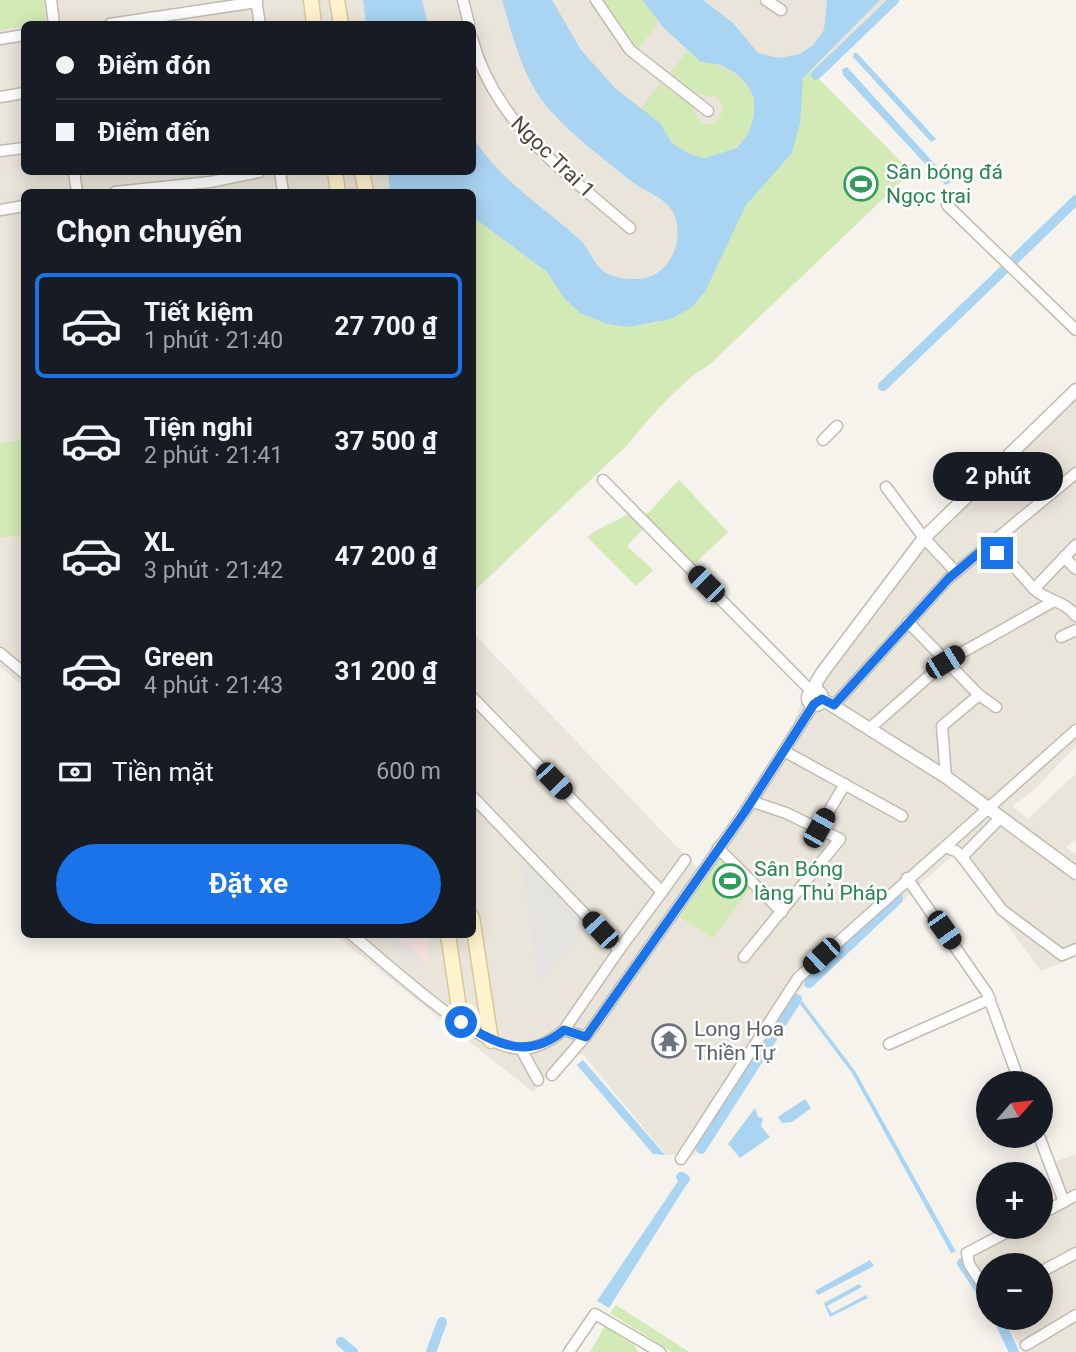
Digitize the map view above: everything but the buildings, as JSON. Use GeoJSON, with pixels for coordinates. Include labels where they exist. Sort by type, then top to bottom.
{"type":"FeatureCollection","features":[{"type":"Feature","properties":{"kind":"main road"},"geometry":{"type":"LineString","coordinates":[[311,0],[314,21]]}},
{"type":"Feature","properties":{"kind":"main road"},"geometry":{"type":"LineString","coordinates":[[337,0],[340,21]]}},
{"type":"Feature","properties":{"kind":"main road"},"geometry":{"type":"LineString","coordinates":[[449,938],[461,1022]]}},
{"type":"Feature","properties":{"kind":"main road"},"geometry":{"type":"LineString","coordinates":[[475,938],[491,1041]]}},
{"type":"Feature","properties":{"kind":"street"},"geometry":{"type":"LineString","coordinates":[[51,0],[54,21]]}},
{"type":"Feature","properties":{"kind":"street"},"geometry":{"type":"LineString","coordinates":[[463,0],[468,21]]}},
{"type":"Feature","properties":{"kind":"street"},"geometry":{"type":"LineString","coordinates":[[596,0],[630,50],[708,111]]}},
{"type":"Feature","properties":{"kind":"street"},"geometry":{"type":"LineString","coordinates":[[766,0],[781,10]]}},
{"type":"Feature","properties":{"kind":"street"},"geometry":{"type":"LineString","coordinates":[[129,21],[257,1],[260,21]]}},
{"type":"Feature","properties":{"kind":"street"},"geometry":{"type":"LineString","coordinates":[[0,39],[21,36]]}},
{"type":"Feature","properties":{"kind":"street","name":"Ngọc Trai 1"},"geometry":{"type":"LineString","coordinates":[[476,49],[490,87],[510,117],[543,152],[630,228]]}},
{"type":"Feature","properties":{"kind":"street"},"geometry":{"type":"LineString","coordinates":[[0,97],[21,94]]}},
{"type":"Feature","properties":{"kind":"street"},"geometry":{"type":"LineString","coordinates":[[0,151],[21,148]]}},
{"type":"Feature","properties":{"kind":"street"},"geometry":{"type":"LineString","coordinates":[[173,189],[211,187],[249,175]]}},
{"type":"Feature","properties":{"kind":"street"},"geometry":{"type":"LineString","coordinates":[[947,205],[1076,330]]}},
{"type":"Feature","properties":{"kind":"street"},"geometry":{"type":"LineString","coordinates":[[0,210],[21,206]]}},
{"type":"Feature","properties":{"kind":"street"},"geometry":{"type":"LineString","coordinates":[[820,698],[817,681],[924,538],[1076,390]]}},
{"type":"Feature","properties":{"kind":"street"},"geometry":{"type":"LineString","coordinates":[[823,440],[837,426]]}},
{"type":"Feature","properties":{"kind":"street"},"geometry":{"type":"LineString","coordinates":[[552,1075],[586,1037],[820,698],[908,622],[956,572],[995,549],[1076,472]]}},
{"type":"Feature","properties":{"kind":"street"},"geometry":{"type":"LineString","coordinates":[[603,480],[820,698],[946,777],[1076,873]]}},
{"type":"Feature","properties":{"kind":"street"},"geometry":{"type":"LineString","coordinates":[[886,487],[924,538],[956,572]]}},
{"type":"Feature","properties":{"kind":"street"},"geometry":{"type":"LineString","coordinates":[[1034,589],[1076,545]]}},
{"type":"Feature","properties":{"kind":"street"},"geometry":{"type":"LineString","coordinates":[[995,549],[1034,589],[1064,604],[1076,616]]}},
{"type":"Feature","properties":{"kind":"street"},"geometry":{"type":"LineString","coordinates":[[1064,557],[1076,569]]}},
{"type":"Feature","properties":{"kind":"street"},"geometry":{"type":"LineString","coordinates":[[869,729],[945,662],[1054,601]]}},
{"type":"Feature","properties":{"kind":"street"},"geometry":{"type":"LineString","coordinates":[[908,622],[979,695],[996,707]]}},
{"type":"Feature","properties":{"kind":"street"},"geometry":{"type":"LineString","coordinates":[[1061,637],[1076,630]]}},
{"type":"Feature","properties":{"kind":"street"},"geometry":{"type":"LineString","coordinates":[[0,653],[21,670]]}},
{"type":"Feature","properties":{"kind":"street"},"geometry":{"type":"LineString","coordinates":[[946,777],[942,726],[979,695]]}},
{"type":"Feature","properties":{"kind":"street"},"geometry":{"type":"LineString","coordinates":[[476,700],[662,892]]}},
{"type":"Feature","properties":{"kind":"street"},"geometry":{"type":"LineString","coordinates":[[681,1159],[793,984],[906,878],[947,848],[1076,730]]}},
{"type":"Feature","properties":{"kind":"street"},"geometry":{"type":"LineString","coordinates":[[784,751],[902,816]]}},
{"type":"Feature","properties":{"kind":"street"},"geometry":{"type":"LineString","coordinates":[[819,828],[845,784]]}},
{"type":"Feature","properties":{"kind":"street"},"geometry":{"type":"LineString","coordinates":[[476,800],[578,912],[619,950]]}},
{"type":"Feature","properties":{"kind":"street"},"geometry":{"type":"LineString","coordinates":[[744,957],[840,839],[751,801]]}},
{"type":"Feature","properties":{"kind":"street"},"geometry":{"type":"LineString","coordinates":[[962,857],[1001,817]]}},
{"type":"Feature","properties":{"kind":"street"},"geometry":{"type":"LineString","coordinates":[[718,848],[782,912]]}},
{"type":"Feature","properties":{"kind":"street"},"geometry":{"type":"LineString","coordinates":[[947,848],[962,857],[1002,910],[1062,955],[1076,949]]}},
{"type":"Feature","properties":{"kind":"street"},"geometry":{"type":"LineString","coordinates":[[356,938],[461,1022],[491,1041],[521,1049],[551,1040],[564,1030],[685,860]]}},
{"type":"Feature","properties":{"kind":"street"},"geometry":{"type":"LineString","coordinates":[[906,878],[990,999],[1016,1071]]}},
{"type":"Feature","properties":{"kind":"street"},"geometry":{"type":"LineString","coordinates":[[889,1044],[990,999]]}},
{"type":"Feature","properties":{"kind":"street"},"geometry":{"type":"LineString","coordinates":[[564,1030],[586,1037]]}},
{"type":"Feature","properties":{"kind":"street"},"geometry":{"type":"LineString","coordinates":[[551,1040],[563,1049]]}},
{"type":"Feature","properties":{"kind":"street"},"geometry":{"type":"LineString","coordinates":[[521,1049],[538,1080]]}},
{"type":"Feature","properties":{"kind":"street"},"geometry":{"type":"LineString","coordinates":[[1043,1148],[1063,1202]]}},
{"type":"Feature","properties":{"kind":"street"},"geometry":{"type":"LineString","coordinates":[[1053,1207],[1076,1195]]}},
{"type":"Feature","properties":{"kind":"street"},"geometry":{"type":"LineString","coordinates":[[976,1274],[966,1258],[967,1253],[994,1239]]}},
{"type":"Feature","properties":{"kind":"street"},"geometry":{"type":"LineString","coordinates":[[1053,1265],[1076,1253]]}},
{"type":"Feature","properties":{"kind":"street"},"geometry":{"type":"LineString","coordinates":[[569,1352],[595,1314],[654,1350]]}},
{"type":"Feature","properties":{"kind":"street"},"geometry":{"type":"LineString","coordinates":[[1026,1345],[1076,1315]]}},
{"type":"Feature","properties":{"kind":"shaded area"},"geometry":{"type":"Polygon","coordinates":[[[0,0],[889,0],[813,73],[911,172],[709,365],[694,374],[645,422],[628,444],[476,589],[476,189],[21,189],[21,684],[0,667],[0,0]]]}},
{"type":"Feature","properties":{"kind":"shaded area"},"geometry":{"type":"Polygon","coordinates":[[[1076,387],[1076,746],[1032,792],[1012,806],[1028,819],[1076,773],[1076,839],[1066,847],[1076,855],[1076,863],[1071,869],[1076,873],[1076,957],[1041,971],[959,859],[952,856],[901,901],[895,896],[809,978],[742,1074],[694,1155],[666,1155],[583,1054],[576,1055],[547,1076],[533,1092],[339,938],[476,938],[476,636],[697,868],[700,868],[792,728],[807,686],[912,541],[1076,387]]]}},
{"type":"Feature","properties":{"kind":"shaded area"},"geometry":{"type":"Polygon","coordinates":[[[521,856],[586,926],[543,980],[537,974],[521,856]]]}},
{"type":"Feature","properties":{"kind":"shaded area"},"geometry":{"type":"Polygon","coordinates":[[[382,938],[426,938],[430,959],[417,966],[382,938]]]}},
{"type":"Feature","properties":{"kind":"shaded area"},"geometry":{"type":"Polygon","coordinates":[[[382,938],[397,938],[426,961],[417,966],[382,938]]]}},
{"type":"Feature","properties":{"kind":"shaded area"},"geometry":{"type":"Polygon","coordinates":[[[1076,1154],[1076,1352],[1023,1352],[1010,1330],[1053,1330],[1053,1253],[976,1253],[976,1271],[967,1253],[994,1239],[1053,1239],[1053,1207],[1063,1202],[1053,1175],[1053,1163],[1076,1154]]]}},
{"type":"Feature","properties":{"kind":"green space"},"geometry":{"type":"Polygon","coordinates":[[[0,0],[44,0],[46,21],[21,21],[21,26],[0,30],[0,0]]]}},
{"type":"Feature","properties":{"kind":"green space"},"geometry":{"type":"Polygon","coordinates":[[[604,0],[642,0],[659,22],[638,49],[604,0]]]}},
{"type":"Feature","properties":{"kind":"green space"},"geometry":{"type":"Polygon","coordinates":[[[688,50],[740,77],[753,98],[755,112],[752,126],[734,148],[721,155],[707,158],[685,152],[641,109],[660,83],[690,104],[701,123],[712,124],[720,118],[723,106],[717,97],[697,94],[669,74],[688,50]]]}},
{"type":"Feature","properties":{"kind":"green space"},"geometry":{"type":"Polygon","coordinates":[[[809,69],[911,172],[709,365],[675,391],[628,444],[476,589],[476,219],[547,272],[564,298],[581,313],[607,324],[629,327],[657,323],[699,301],[746,205],[792,153],[800,124],[800,89],[809,69]]]}},
{"type":"Feature","properties":{"kind":"green space"},"geometry":{"type":"Polygon","coordinates":[[[21,440],[21,534],[0,538],[0,443],[21,440]]]}},
{"type":"Feature","properties":{"kind":"green space"},"geometry":{"type":"Polygon","coordinates":[[[679,480],[728,532],[690,568],[648,524],[627,546],[653,570],[636,586],[587,537],[633,510],[646,515],[679,480]]]}},
{"type":"Feature","properties":{"kind":"green space"},"geometry":{"type":"Polygon","coordinates":[[[723,860],[751,887],[713,938],[679,917],[718,862],[723,860]]]}},
{"type":"Feature","properties":{"kind":"green space"},"geometry":{"type":"Polygon","coordinates":[[[616,1305],[689,1352],[672,1352],[610,1313],[616,1305]]]}},
{"type":"Feature","properties":{"kind":"green space"},"geometry":{"type":"Polygon","coordinates":[[[605,1326],[635,1346],[638,1352],[590,1352],[605,1326]]]}},
{"type":"Feature","properties":{"kind":"water"},"geometry":{"type":"Polygon","coordinates":[[[363,0],[422,0],[427,21],[366,21],[363,0]]]}},
{"type":"Feature","properties":{"kind":"water"},"geometry":{"type":"Polygon","coordinates":[[[502,0],[552,0],[581,50],[616,89],[660,123],[672,143],[691,155],[705,158],[737,148],[749,132],[754,116],[754,98],[738,75],[721,65],[701,62],[664,28],[642,0],[703,0],[733,23],[758,53],[779,58],[800,54],[813,45],[824,30],[827,0],[880,0],[803,78],[800,124],[792,153],[746,205],[705,292],[692,307],[671,319],[629,327],[607,324],[580,313],[564,298],[547,272],[476,219],[476,189],[390,189],[388,175],[476,175],[476,141],[509,180],[580,240],[606,273],[637,279],[648,277],[666,265],[672,256],[678,234],[677,223],[669,206],[590,148],[554,115],[535,90],[516,46],[502,0]]]}},
{"type":"Feature","properties":{"kind":"water"},"geometry":{"type":"Polygon","coordinates":[[[854,53],[857,53],[936,139],[931,142],[853,57],[854,53]]]}},
{"type":"Feature","properties":{"kind":"water"},"geometry":{"type":"Polygon","coordinates":[[[847,67],[950,183],[946,185],[940,180],[843,75],[842,69],[847,67]]]}},
{"type":"Feature","properties":{"kind":"water"},"geometry":{"type":"Polygon","coordinates":[[[802,1001],[855,1071],[956,1252],[951,1253],[852,1073],[800,1004],[802,1001]]]}},
{"type":"Feature","properties":{"kind":"water"},"geometry":{"type":"Polygon","coordinates":[[[583,1060],[665,1155],[653,1154],[577,1065],[583,1060]]]}},
{"type":"Feature","properties":{"kind":"water"},"geometry":{"type":"Polygon","coordinates":[[[805,1099],[811,1108],[792,1122],[782,1123],[778,1117],[805,1099]]]}},
{"type":"Feature","properties":{"kind":"water"},"geometry":{"type":"Polygon","coordinates":[[[755,1108],[758,1117],[763,1118],[761,1126],[770,1137],[740,1158],[728,1144],[755,1108]]]}},
{"type":"Feature","properties":{"kind":"water"},"geometry":{"type":"Polygon","coordinates":[[[681,1177],[688,1182],[609,1308],[597,1301],[681,1177]]]}},
{"type":"Feature","properties":{"kind":"water"},"geometry":{"type":"Polygon","coordinates":[[[870,1260],[874,1266],[818,1295],[815,1291],[870,1260]]]}},
{"type":"Feature","properties":{"kind":"water"},"geometry":{"type":"Polygon","coordinates":[[[859,1284],[862,1287],[827,1306],[832,1313],[866,1295],[868,1298],[830,1317],[824,1303],[859,1284]]]}},
{"type":"Feature","properties":{"kind":"waterway"},"geometry":{"type":"LineString","coordinates":[[816,75],[894,0]]}},
{"type":"Feature","properties":{"kind":"waterway"},"geometry":{"type":"LineString","coordinates":[[1014,260],[1076,200]]}},
{"type":"Feature","properties":{"kind":"waterway"},"geometry":{"type":"LineString","coordinates":[[883,386],[1006,268]]}},
{"type":"Feature","properties":{"kind":"waterway"},"geometry":{"type":"LineString","coordinates":[[809,983],[898,899]]}},
{"type":"Feature","properties":{"kind":"waterway"},"geometry":{"type":"LineString","coordinates":[[701,1149],[797,999]]}},
{"type":"Feature","properties":{"kind":"waterway"},"geometry":{"type":"LineString","coordinates":[[681,1177],[685,1179]]}},
{"type":"Feature","properties":{"kind":"waterway"},"geometry":{"type":"LineString","coordinates":[[962,1263],[976,1284]]}},
{"type":"Feature","properties":{"kind":"waterway"},"geometry":{"type":"LineString","coordinates":[[431,1352],[442,1322]]}},
{"type":"Feature","properties":{"kind":"waterway"},"geometry":{"type":"LineString","coordinates":[[1004,1330],[1014,1352]]}},
{"type":"Feature","properties":{"kind":"waterway"},"geometry":{"type":"LineString","coordinates":[[341,1342],[353,1352]]}},
{"type":"Feature","properties":{"kind":"place","name":"Sân bóng đá Ngọc trai"},"geometry":{"type":"Point","coordinates":[861,184]}},
{"type":"Feature","properties":{"kind":"place","name":"Sân Bóng làng Thủ Pháp"},"geometry":{"type":"Point","coordinates":[730,881]}},
{"type":"Feature","properties":{"kind":"place","name":"Long Hoa Thiền Tự"},"geometry":{"type":"Point","coordinates":[669,1041]}},
{"type":"Feature","properties":{"kind":"route"},"geometry":{"type":"LineString","coordinates":[[461,1022],[491,1041],[521,1049],[551,1040],[564,1030],[576,1031],[586,1037],[744,813],[814,704],[822,699],[834,705],[949,578],[986,547],[997,553]]}}]}
